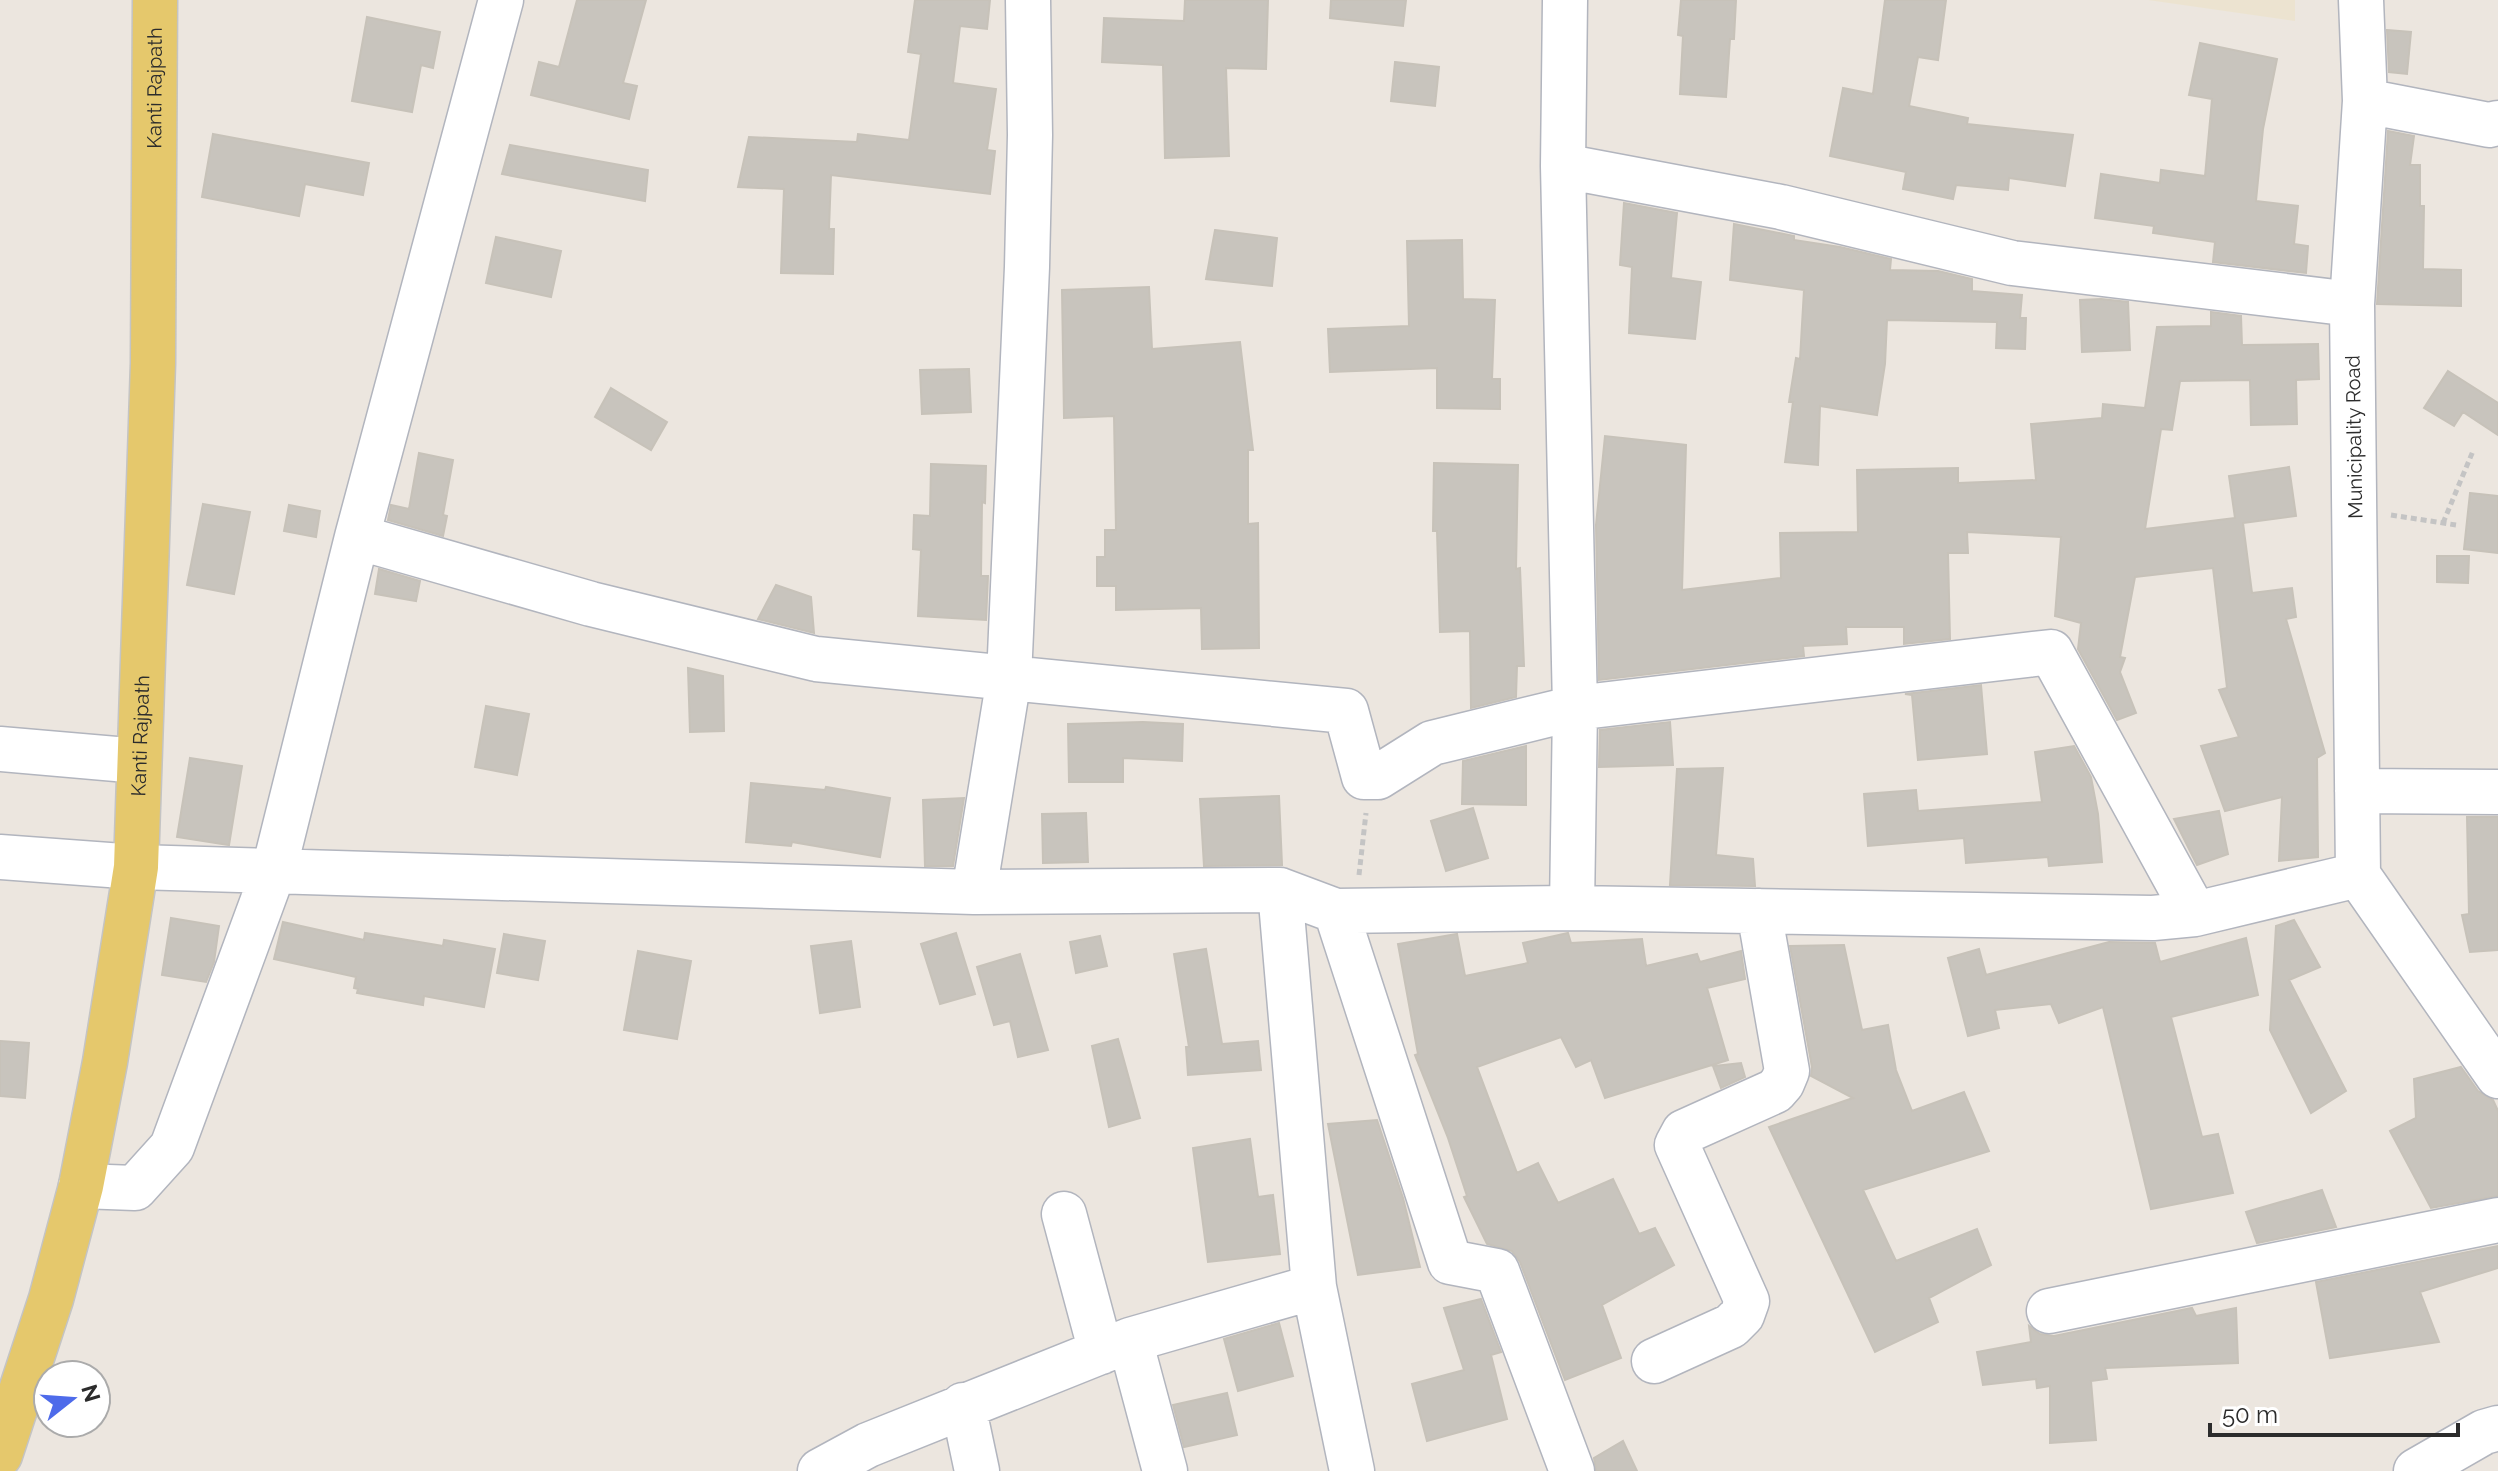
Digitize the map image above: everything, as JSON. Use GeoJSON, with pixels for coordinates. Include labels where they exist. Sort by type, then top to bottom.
{"type":"FeatureCollection","features":[{"type":"Feature","properties":{"kind":"main road","name":"Kanti Rajpath"},"geometry":{"type":"LineString","coordinates":[[0,1455],[51,1299],[81,1186],[105,1062],[136,867],[153,363],[155,0]]}},
{"type":"Feature","properties":{"kind":"street"},"geometry":{"type":"LineString","coordinates":[[81,1186],[135,1188],[172,1147],[274,870],[357,537],[501,0]]}},
{"type":"Feature","properties":{"kind":"street"},"geometry":{"type":"LineString","coordinates":[[974,892],[1009,678],[1027,267],[1030,135],[1028,0]]}},
{"type":"Feature","properties":{"kind":"street"},"geometry":{"type":"LineString","coordinates":[[1565,0],[1563,166],[1575,708],[1572,908]]}},
{"type":"Feature","properties":{"kind":"street","name":"Municipality Road"},"geometry":{"type":"LineString","coordinates":[[2358,875],[2352,304],[2365,101],[2361,0]]}},
{"type":"Feature","properties":{"kind":"street"},"geometry":{"type":"LineString","coordinates":[[2365,101],[2489,125],[2498,123]]}},
{"type":"Feature","properties":{"kind":"street"},"geometry":{"type":"LineString","coordinates":[[1563,166],[1781,207],[2012,263],[2352,304]]}},
{"type":"Feature","properties":{"kind":"street"},"geometry":{"type":"LineString","coordinates":[[357,537],[591,604],[816,659],[1346,711],[1364,777],[1378,777],[1432,743],[1575,708],[2051,652],[2195,914]]}},
{"type":"Feature","properties":{"kind":"street"},"geometry":{"type":"LineString","coordinates":[[0,749],[139,761]]}},
{"type":"Feature","properties":{"kind":"street"},"geometry":{"type":"LineString","coordinates":[[2357,791],[2498,792]]}},
{"type":"Feature","properties":{"kind":"street"},"geometry":{"type":"LineString","coordinates":[[0,857],[136,867],[974,892],[1280,890],[1345,911],[1572,908],[2153,918],[2195,914],[2358,875],[2498,1076]]}},
{"type":"Feature","properties":{"kind":"street"},"geometry":{"type":"LineString","coordinates":[[1280,890],[1314,1287],[1352,1471]]}},
{"type":"Feature","properties":{"kind":"street"},"geometry":{"type":"LineString","coordinates":[[1345,911],[1450,1262],[1497,1271],[1572,1471]]}},
{"type":"Feature","properties":{"kind":"street"},"geometry":{"type":"LineString","coordinates":[[1654,1361],[1731,1326],[1742,1315],[1747,1301],[1677,1145],[1684,1132],[1775,1091],[1787,1071],[1759,911]]}},
{"type":"Feature","properties":{"kind":"street"},"geometry":{"type":"LineString","coordinates":[[1064,1214],[1165,1471]]}},
{"type":"Feature","properties":{"kind":"street"},"geometry":{"type":"LineString","coordinates":[[2049,1311],[2498,1220]]}},
{"type":"Feature","properties":{"kind":"street"},"geometry":{"type":"LineString","coordinates":[[820,1471],[868,1445],[1116,1346],[1314,1287]]}},
{"type":"Feature","properties":{"kind":"street"},"geometry":{"type":"LineString","coordinates":[[963,1405],[977,1471]]}},
{"type":"Feature","properties":{"kind":"street"},"geometry":{"type":"LineString","coordinates":[[2416,1471],[2484,1432],[2498,1428]]}},
{"type":"Feature","properties":{"kind":"path"},"geometry":{"type":"LineString","coordinates":[[2443,523],[2473,451]]}},
{"type":"Feature","properties":{"kind":"path"},"geometry":{"type":"LineString","coordinates":[[2354,509],[2456,525]]}},
{"type":"Feature","properties":{"kind":"path"},"geometry":{"type":"LineString","coordinates":[[1345,911],[1371,777]]}},
{"type":"Feature","properties":{"kind":"shaded area"},"geometry":{"type":"Polygon","coordinates":[[[2148,0],[2295,0],[2295,21],[2148,0]]]}},
{"type":"Feature","properties":{"kind":"building"},"geometry":{"type":"Polygon","coordinates":[[[577,0],[646,0],[623,83],[637,86],[629,119],[531,95],[539,62],[559,67],[577,0]]]}},
{"type":"Feature","properties":{"kind":"building"},"geometry":{"type":"Polygon","coordinates":[[[915,0],[990,0],[987,29],[960,26],[953,83],[996,89],[987,150],[995,151],[990,194],[831,175],[829,229],[834,229],[833,274],[781,273],[784,189],[738,187],[749,137],[857,142],[858,134],[909,140],[921,54],[908,52],[915,0]]]}},
{"type":"Feature","properties":{"kind":"building"},"geometry":{"type":"Polygon","coordinates":[[[1185,0],[1268,0],[1266,69],[1226,68],[1229,156],[1165,158],[1163,65],[1102,62],[1104,18],[1184,21],[1185,0]]]}},
{"type":"Feature","properties":{"kind":"building"},"geometry":{"type":"Polygon","coordinates":[[[1331,0],[1406,0],[1403,26],[1330,18],[1331,0]]]}},
{"type":"Feature","properties":{"kind":"building"},"geometry":{"type":"Polygon","coordinates":[[[1681,0],[1736,0],[1726,97],[1680,94],[1683,36],[1678,35],[1681,0]]]}},
{"type":"Feature","properties":{"kind":"building"},"geometry":{"type":"Polygon","coordinates":[[[1885,0],[1946,0],[1938,60],[1918,57],[1909,106],[1968,118],[1967,124],[2073,135],[2065,186],[2009,178],[2008,190],[1956,185],[1953,199],[1903,189],[1906,172],[1830,156],[1843,88],[1873,94],[1885,0]]]}},
{"type":"Feature","properties":{"kind":"building"},"geometry":{"type":"Polygon","coordinates":[[[367,17],[440,32],[433,68],[421,65],[412,112],[352,101],[367,17]]]}},
{"type":"Feature","properties":{"kind":"building"},"geometry":{"type":"Polygon","coordinates":[[[2387,30],[2411,32],[2407,74],[2389,72],[2387,30]]]}},
{"type":"Feature","properties":{"kind":"building"},"geometry":{"type":"Polygon","coordinates":[[[2200,43],[2277,59],[2263,129],[2256,201],[2298,206],[2294,244],[2308,246],[2306,273],[2213,262],[2215,242],[2153,233],[2154,226],[2095,218],[2101,174],[2160,183],[2161,170],[2205,176],[2212,99],[2189,95],[2200,43]]]}},
{"type":"Feature","properties":{"kind":"building"},"geometry":{"type":"Polygon","coordinates":[[[1395,62],[1439,67],[1435,106],[1391,101],[1395,62]]]}},
{"type":"Feature","properties":{"kind":"building"},"geometry":{"type":"Polygon","coordinates":[[[2388,131],[2414,136],[2410,165],[2420,165],[2420,206],[2424,206],[2423,269],[2461,270],[2461,306],[2377,304],[2388,131]]]}},
{"type":"Feature","properties":{"kind":"building"},"geometry":{"type":"Polygon","coordinates":[[[213,134],[369,163],[363,195],[305,184],[299,216],[202,197],[213,134]]]}},
{"type":"Feature","properties":{"kind":"building"},"geometry":{"type":"Polygon","coordinates":[[[510,145],[648,170],[645,201],[502,174],[510,145]]]}},
{"type":"Feature","properties":{"kind":"building"},"geometry":{"type":"Polygon","coordinates":[[[1624,203],[1677,213],[1671,278],[1701,282],[1695,339],[1629,333],[1632,267],[1620,265],[1624,203]]]}},
{"type":"Feature","properties":{"kind":"building"},"geometry":{"type":"Polygon","coordinates":[[[1734,224],[1794,236],[1794,240],[1891,259],[1890,270],[1938,271],[1972,279],[1972,291],[2022,295],[2020,318],[2026,318],[2025,349],[1996,348],[1997,322],[1887,320],[1885,364],[1877,415],[1820,406],[1818,465],[1785,462],[1793,402],[1789,402],[1796,358],[1800,359],[1804,290],[1730,280],[1734,224]]]}},
{"type":"Feature","properties":{"kind":"building"},"geometry":{"type":"Polygon","coordinates":[[[1215,230],[1277,238],[1272,286],[1206,279],[1215,230]]]}},
{"type":"Feature","properties":{"kind":"building"},"geometry":{"type":"Polygon","coordinates":[[[496,237],[561,251],[551,297],[486,283],[496,237]]]}},
{"type":"Feature","properties":{"kind":"building"},"geometry":{"type":"Polygon","coordinates":[[[1462,240],[1463,299],[1495,300],[1492,379],[1500,379],[1500,409],[1437,408],[1437,368],[1330,372],[1328,329],[1409,326],[1407,241],[1462,240]]]}},
{"type":"Feature","properties":{"kind":"building"},"geometry":{"type":"Polygon","coordinates":[[[1149,287],[1152,349],[1240,342],[1253,450],[1248,450],[1248,524],[1258,523],[1259,648],[1202,649],[1201,608],[1116,610],[1116,586],[1097,586],[1097,557],[1105,557],[1105,530],[1116,530],[1114,416],[1064,418],[1062,290],[1149,287]]]}},
{"type":"Feature","properties":{"kind":"building"},"geometry":{"type":"Polygon","coordinates":[[[2080,300],[2128,302],[2130,350],[2082,352],[2080,300]]]}},
{"type":"Feature","properties":{"kind":"building"},"geometry":{"type":"Polygon","coordinates":[[[2211,312],[2241,316],[2242,345],[2318,344],[2319,379],[2296,380],[2297,424],[2251,425],[2250,380],[2180,381],[2172,430],[2161,429],[2145,529],[2235,518],[2229,476],[2289,467],[2296,516],[2243,523],[2252,593],[2292,588],[2296,617],[2286,619],[2325,753],[2317,758],[2318,857],[2279,861],[2282,797],[2225,811],[2201,746],[2239,737],[2219,690],[2227,688],[2213,568],[2135,577],[2120,657],[2125,658],[2120,672],[2136,713],[2117,720],[2078,649],[2081,623],[2055,616],[2061,537],[1967,532],[1968,553],[1948,553],[1950,639],[1904,644],[1904,627],[1846,627],[1847,644],[1803,646],[1804,656],[1599,680],[1596,525],[1605,436],[1686,445],[1682,590],[1781,578],[1780,533],[1858,532],[1857,470],[1958,468],[1958,483],[2036,480],[2031,424],[2102,418],[2103,404],[2145,408],[2157,327],[2211,326],[2211,312]]]}},
{"type":"Feature","properties":{"kind":"building"},"geometry":{"type":"Polygon","coordinates":[[[969,369],[971,412],[922,414],[920,370],[969,369]]]}},
{"type":"Feature","properties":{"kind":"building"},"geometry":{"type":"Polygon","coordinates":[[[2448,371],[2498,403],[2498,435],[2463,412],[2454,426],[2424,408],[2448,371]]]}},
{"type":"Feature","properties":{"kind":"building"},"geometry":{"type":"Polygon","coordinates":[[[611,388],[667,422],[651,450],[595,417],[611,388]]]}},
{"type":"Feature","properties":{"kind":"building"},"geometry":{"type":"Polygon","coordinates":[[[419,453],[453,460],[443,515],[447,516],[443,536],[388,520],[391,505],[409,509],[419,453]]]}},
{"type":"Feature","properties":{"kind":"building"},"geometry":{"type":"Polygon","coordinates":[[[1434,463],[1518,465],[1516,569],[1520,568],[1524,666],[1517,666],[1516,697],[1471,708],[1470,631],[1440,632],[1437,531],[1433,531],[1434,463]]]}},
{"type":"Feature","properties":{"kind":"building"},"geometry":{"type":"Polygon","coordinates":[[[931,464],[986,466],[981,576],[988,576],[986,620],[918,616],[921,550],[913,549],[914,515],[930,516],[931,464]]]}},
{"type":"Feature","properties":{"kind":"building"},"geometry":{"type":"Polygon","coordinates":[[[2470,493],[2498,496],[2498,553],[2464,549],[2470,493]]]}},
{"type":"Feature","properties":{"kind":"building"},"geometry":{"type":"Polygon","coordinates":[[[203,504],[250,512],[234,594],[187,585],[203,504]]]}},
{"type":"Feature","properties":{"kind":"building"},"geometry":{"type":"Polygon","coordinates":[[[289,505],[320,511],[316,537],[284,531],[289,505]]]}},
{"type":"Feature","properties":{"kind":"building"},"geometry":{"type":"Polygon","coordinates":[[[2437,556],[2469,556],[2468,583],[2437,582],[2437,556]]]}},
{"type":"Feature","properties":{"kind":"building"},"geometry":{"type":"Polygon","coordinates":[[[379,569],[420,581],[416,601],[375,594],[379,569]]]}},
{"type":"Feature","properties":{"kind":"building"},"geometry":{"type":"Polygon","coordinates":[[[776,585],[811,597],[814,633],[758,619],[776,585]]]}},
{"type":"Feature","properties":{"kind":"building"},"geometry":{"type":"Polygon","coordinates":[[[688,668],[723,676],[724,731],[690,732],[688,668]]]}},
{"type":"Feature","properties":{"kind":"building"},"geometry":{"type":"Polygon","coordinates":[[[1981,685],[1987,754],[1918,760],[1912,695],[1905,694],[1981,685]]]}},
{"type":"Feature","properties":{"kind":"building"},"geometry":{"type":"Polygon","coordinates":[[[486,706],[529,714],[517,775],[475,767],[486,706]]]}},
{"type":"Feature","properties":{"kind":"building"},"geometry":{"type":"Polygon","coordinates":[[[1670,722],[1673,765],[1599,767],[1600,730],[1670,722]]]}},
{"type":"Feature","properties":{"kind":"building"},"geometry":{"type":"Polygon","coordinates":[[[1068,724],[1183,724],[1182,761],[1123,758],[1123,782],[1069,782],[1068,724]]]}},
{"type":"Feature","properties":{"kind":"building"},"geometry":{"type":"Polygon","coordinates":[[[1526,746],[1526,805],[1462,804],[1463,761],[1526,746]]]}},
{"type":"Feature","properties":{"kind":"building"},"geometry":{"type":"Polygon","coordinates":[[[2074,746],[2091,777],[2102,862],[2049,866],[2048,857],[1966,863],[1964,838],[1868,846],[1864,794],[1916,790],[1918,811],[2042,802],[2035,752],[2074,746]]]}},
{"type":"Feature","properties":{"kind":"building"},"geometry":{"type":"Polygon","coordinates":[[[190,758],[242,766],[229,845],[177,837],[190,758]]]}},
{"type":"Feature","properties":{"kind":"building"},"geometry":{"type":"Polygon","coordinates":[[[1723,768],[1716,855],[1753,859],[1755,886],[1670,885],[1677,769],[1723,768]]]}},
{"type":"Feature","properties":{"kind":"building"},"geometry":{"type":"Polygon","coordinates":[[[751,783],[825,790],[826,787],[890,798],[880,857],[792,842],[791,846],[746,842],[751,783]]]}},
{"type":"Feature","properties":{"kind":"building"},"geometry":{"type":"Polygon","coordinates":[[[1279,796],[1282,865],[1204,866],[1200,799],[1279,796]]]}},
{"type":"Feature","properties":{"kind":"building"},"geometry":{"type":"Polygon","coordinates":[[[964,798],[953,866],[925,866],[923,800],[964,798]]]}},
{"type":"Feature","properties":{"kind":"building"},"geometry":{"type":"Polygon","coordinates":[[[1473,808],[1488,858],[1446,871],[1431,821],[1473,808]]]}},
{"type":"Feature","properties":{"kind":"building"},"geometry":{"type":"Polygon","coordinates":[[[2219,811],[2228,854],[2197,865],[2174,819],[2219,811]]]}},
{"type":"Feature","properties":{"kind":"building"},"geometry":{"type":"Polygon","coordinates":[[[1086,813],[1088,862],[1043,863],[1042,814],[1086,813]]]}},
{"type":"Feature","properties":{"kind":"building"},"geometry":{"type":"Polygon","coordinates":[[[2467,817],[2498,817],[2498,950],[2470,952],[2462,915],[2469,914],[2467,817]]]}},
{"type":"Feature","properties":{"kind":"building"},"geometry":{"type":"Polygon","coordinates":[[[171,918],[219,926],[214,962],[206,982],[162,975],[171,918]]]}},
{"type":"Feature","properties":{"kind":"building"},"geometry":{"type":"Polygon","coordinates":[[[2294,920],[2320,967],[2289,980],[2346,1091],[2311,1113],[2270,1030],[2276,926],[2294,920]]]}},
{"type":"Feature","properties":{"kind":"building"},"geometry":{"type":"Polygon","coordinates":[[[283,922],[364,940],[365,933],[443,946],[444,940],[495,949],[484,1007],[424,996],[423,1005],[357,993],[358,989],[354,988],[356,977],[274,959],[283,922]]]}},
{"type":"Feature","properties":{"kind":"building"},"geometry":{"type":"Polygon","coordinates":[[[956,933],[975,994],[940,1004],[921,944],[956,933]]]}},
{"type":"Feature","properties":{"kind":"building"},"geometry":{"type":"Polygon","coordinates":[[[1568,933],[1571,943],[1642,939],[1646,966],[1697,954],[1700,962],[1741,951],[1745,979],[1707,988],[1728,1060],[1605,1098],[1591,1060],[1576,1067],[1561,1037],[1477,1067],[1517,1173],[1538,1163],[1558,1203],[1613,1179],[1639,1234],[1655,1228],[1674,1265],[1602,1305],[1621,1358],[1565,1380],[1520,1262],[1512,1251],[1487,1244],[1464,1197],[1467,1196],[1448,1138],[1415,1055],[1418,1054],[1398,944],[1457,934],[1465,976],[1528,963],[1523,943],[1568,933]]]}},
{"type":"Feature","properties":{"kind":"building"},"geometry":{"type":"Polygon","coordinates":[[[504,934],[545,941],[538,980],[497,973],[504,934]]]}},
{"type":"Feature","properties":{"kind":"building"},"geometry":{"type":"Polygon","coordinates":[[[1100,936],[1107,966],[1076,973],[1070,942],[1100,936]]]}},
{"type":"Feature","properties":{"kind":"building"},"geometry":{"type":"Polygon","coordinates":[[[2246,938],[2258,995],[2171,1017],[2202,1137],[2218,1134],[2233,1193],[2151,1209],[2103,1007],[2059,1023],[2051,1004],[1995,1010],[1999,1028],[1968,1036],[1948,958],[1979,949],[1986,975],[2109,942],[2155,943],[2160,962],[2246,938]]]}},
{"type":"Feature","properties":{"kind":"building"},"geometry":{"type":"Polygon","coordinates":[[[851,941],[860,1007],[820,1013],[811,946],[851,941]]]}},
{"type":"Feature","properties":{"kind":"building"},"geometry":{"type":"Polygon","coordinates":[[[1844,945],[1862,1030],[1888,1025],[1896,1070],[1912,1111],[1964,1092],[1989,1151],[1863,1190],[1896,1261],[1977,1229],[1991,1265],[1929,1298],[1938,1322],[1875,1352],[1769,1127],[1853,1098],[1811,1076],[1812,1067],[1790,946],[1844,945]]]}},
{"type":"Feature","properties":{"kind":"building"},"geometry":{"type":"Polygon","coordinates":[[[1206,949],[1222,1044],[1258,1041],[1261,1070],[1188,1075],[1186,1047],[1189,1047],[1174,954],[1206,949]]]}},
{"type":"Feature","properties":{"kind":"building"},"geometry":{"type":"Polygon","coordinates":[[[638,951],[691,961],[677,1039],[624,1030],[638,951]]]}},
{"type":"Feature","properties":{"kind":"building"},"geometry":{"type":"Polygon","coordinates":[[[1020,954],[1048,1050],[1018,1057],[1010,1021],[994,1025],[977,967],[1020,954]]]}},
{"type":"Feature","properties":{"kind":"building"},"geometry":{"type":"Polygon","coordinates":[[[1118,1039],[1140,1118],[1109,1127],[1092,1046],[1118,1039]]]}},
{"type":"Feature","properties":{"kind":"building"},"geometry":{"type":"Polygon","coordinates":[[[0,1041],[29,1043],[25,1098],[0,1096],[0,1041]]]}},
{"type":"Feature","properties":{"kind":"building"},"geometry":{"type":"Polygon","coordinates":[[[1741,1063],[1745,1077],[1721,1088],[1713,1066],[1741,1063]]]}},
{"type":"Feature","properties":{"kind":"building"},"geometry":{"type":"Polygon","coordinates":[[[2461,1067],[2478,1091],[2493,1100],[2498,1111],[2498,1196],[2431,1208],[2390,1131],[2416,1118],[2414,1079],[2461,1067]]]}},
{"type":"Feature","properties":{"kind":"building"},"geometry":{"type":"Polygon","coordinates":[[[1377,1120],[1403,1198],[1420,1267],[1358,1275],[1328,1124],[1377,1120]]]}},
{"type":"Feature","properties":{"kind":"building"},"geometry":{"type":"Polygon","coordinates":[[[1250,1139],[1258,1197],[1273,1195],[1280,1254],[1208,1262],[1193,1148],[1250,1139]]]}},
{"type":"Feature","properties":{"kind":"building"},"geometry":{"type":"Polygon","coordinates":[[[2322,1190],[2336,1227],[2257,1243],[2246,1212],[2322,1190]]]}},
{"type":"Feature","properties":{"kind":"building"},"geometry":{"type":"Polygon","coordinates":[[[2498,1246],[2498,1268],[2420,1292],[2439,1342],[2330,1358],[2316,1282],[2498,1246]]]}},
{"type":"Feature","properties":{"kind":"building"},"geometry":{"type":"Polygon","coordinates":[[[1481,1299],[1501,1352],[1491,1355],[1507,1419],[1427,1441],[1412,1384],[1464,1370],[1444,1308],[1481,1299]]]}},
{"type":"Feature","properties":{"kind":"building"},"geometry":{"type":"Polygon","coordinates":[[[2192,1308],[2196,1316],[2236,1308],[2238,1363],[2105,1368],[2107,1379],[2091,1381],[2096,1440],[2050,1443],[2050,1386],[2037,1388],[2036,1379],[1983,1385],[1977,1352],[2031,1342],[2029,1326],[2040,1334],[2054,1336],[2192,1308]]]}},
{"type":"Feature","properties":{"kind":"building"},"geometry":{"type":"Polygon","coordinates":[[[1279,1323],[1293,1376],[1238,1391],[1224,1339],[1279,1323]]]}},
{"type":"Feature","properties":{"kind":"building"},"geometry":{"type":"Polygon","coordinates":[[[1227,1393],[1237,1435],[1184,1447],[1173,1405],[1227,1393]]]}},
{"type":"Feature","properties":{"kind":"building"},"geometry":{"type":"Polygon","coordinates":[[[1623,1441],[1637,1471],[1596,1471],[1594,1458],[1623,1441]]]}}]}
